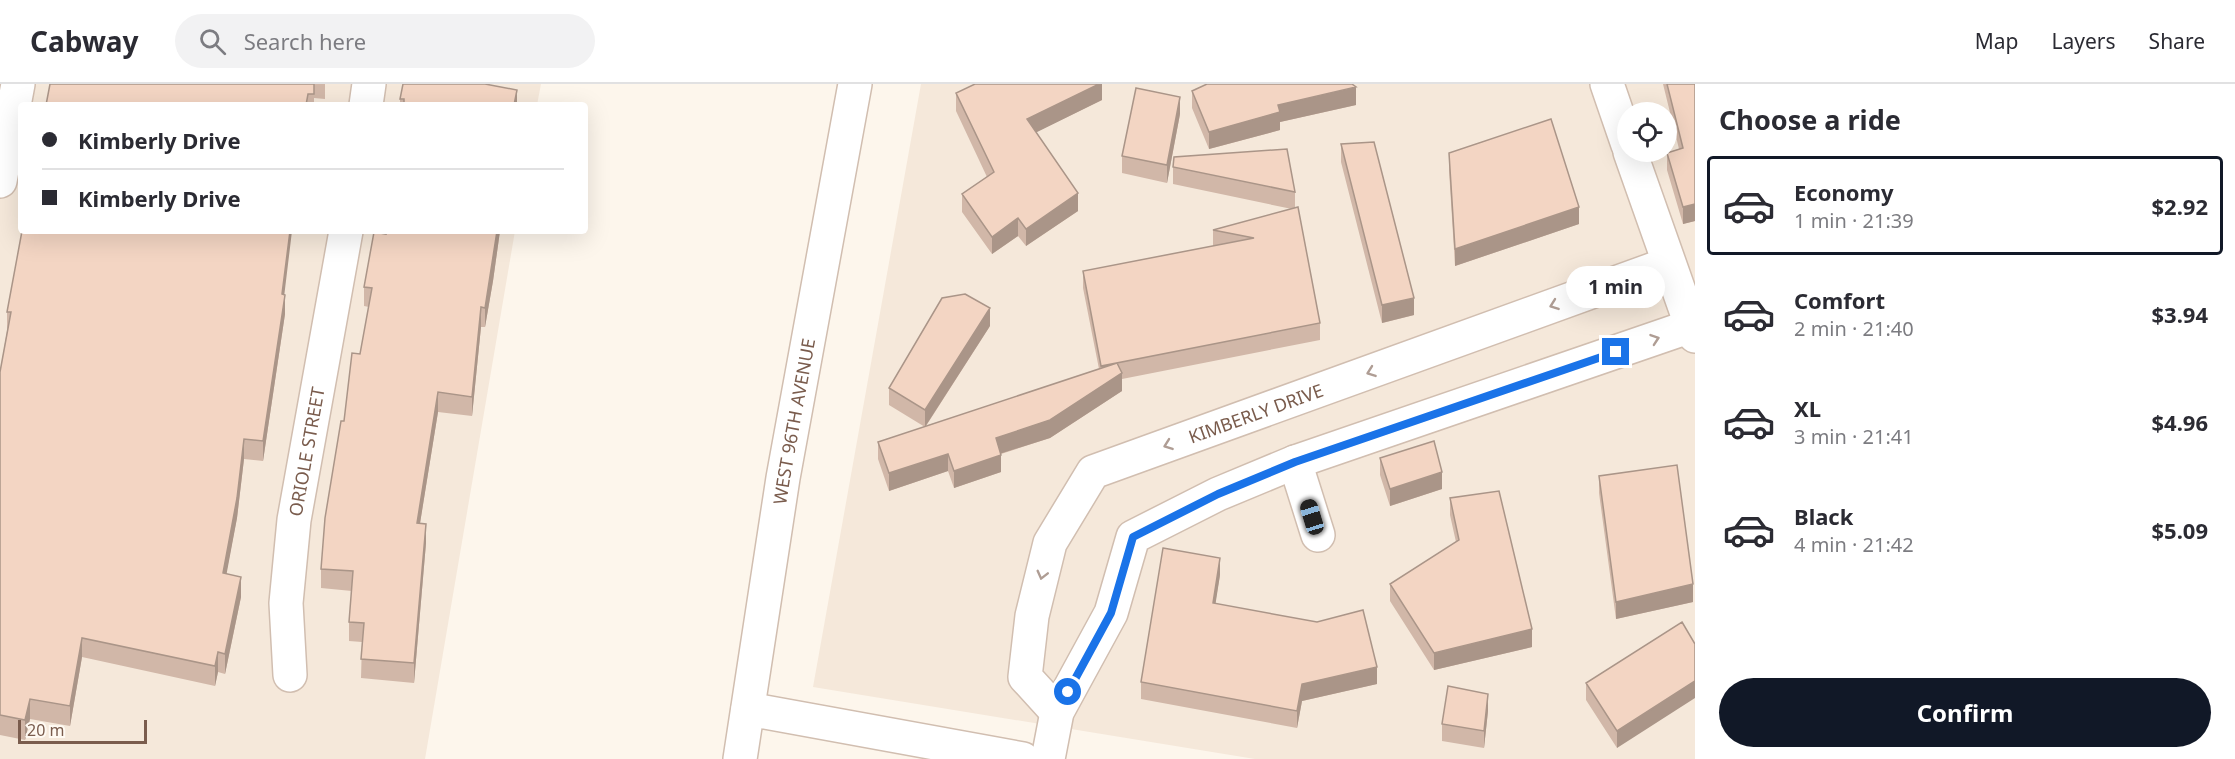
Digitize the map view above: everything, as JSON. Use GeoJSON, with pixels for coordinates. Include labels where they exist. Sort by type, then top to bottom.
{"type":"FeatureCollection","features":[{"type":"Feature","properties":{"kind":"street"},"geometry":{"type":"LineString","coordinates":[[0,181],[18,84]]}},
{"type":"Feature","properties":{"kind":"street"},"geometry":{"type":"LineString","coordinates":[[366,102],[369,84]]}},
{"type":"Feature","properties":{"kind":"street","name":"WEST 96TH AVENUE"},"geometry":{"type":"LineString","coordinates":[[740,759],[783,478],[855,84]]}},
{"type":"Feature","properties":{"kind":"street"},"geometry":{"type":"LineString","coordinates":[[1606,84],[1617,114]]}},
{"type":"Feature","properties":{"kind":"street"},"geometry":{"type":"LineString","coordinates":[[1048,759],[1057,712],[1111,613],[1133,537],[1218,494],[1295,462],[1693,331],[1633,162]]}},
{"type":"Feature","properties":{"kind":"street","name":"ORIOLE STREET"},"geometry":{"type":"LineString","coordinates":[[290,675],[286,603],[294,520],[345,234]]}},
{"type":"Feature","properties":{"kind":"street","name":"KIMBERLY DRIVE"},"geometry":{"type":"LineString","coordinates":[[1057,712],[1025,677],[1032,616],[1050,543],[1093,472],[1668,264]]}},
{"type":"Feature","properties":{"kind":"street"},"geometry":{"type":"LineString","coordinates":[[1295,462],[1317,535]]}},
{"type":"Feature","properties":{"kind":"street"},"geometry":{"type":"LineString","coordinates":[[748,710],[1023,759]]}},
{"type":"Feature","properties":{"kind":"shaded area"},"geometry":{"type":"Polygon","coordinates":[[[0,84],[541,84],[538,102],[18,102],[18,234],[514,234],[425,759],[0,759],[0,84]]]}},
{"type":"Feature","properties":{"kind":"shaded area"},"geometry":{"type":"Polygon","coordinates":[[[921,84],[1695,84],[1695,759],[1255,759],[813,687],[921,84]]]}},
{"type":"Feature","properties":{"kind":"building"},"geometry":{"type":"Polygon","coordinates":[[[50,84],[314,84],[314,94],[308,94],[307,102],[47,102],[50,84]]]}},
{"type":"Feature","properties":{"kind":"building"},"geometry":{"type":"Polygon","coordinates":[[[403,84],[485,84],[517,90],[515,102],[404,102],[404,99],[400,99],[403,84]]]}},
{"type":"Feature","properties":{"kind":"building"},"geometry":{"type":"Polygon","coordinates":[[[975,84],[1099,84],[1027,119],[1078,193],[1026,229],[1018,218],[992,237],[962,194],[994,172],[956,93],[975,84]]]}},
{"type":"Feature","properties":{"kind":"building"},"geometry":{"type":"Polygon","coordinates":[[[1207,84],[1352,84],[1356,87],[1278,105],[1280,112],[1209,132],[1192,91],[1207,84]]]}},
{"type":"Feature","properties":{"kind":"building"},"geometry":{"type":"Polygon","coordinates":[[[1667,84],[1695,84],[1695,204],[1683,207],[1670,162],[1677,162],[1677,150],[1683,148],[1677,124],[1677,102],[1672,102],[1667,84]]]}},
{"type":"Feature","properties":{"kind":"building"},"geometry":{"type":"Polygon","coordinates":[[[1136,88],[1180,97],[1167,165],[1122,156],[1136,88]]]}},
{"type":"Feature","properties":{"kind":"building"},"geometry":{"type":"Polygon","coordinates":[[[1551,119],[1579,207],[1455,249],[1449,153],[1551,119]]]}},
{"type":"Feature","properties":{"kind":"building"},"geometry":{"type":"Polygon","coordinates":[[[1374,142],[1414,298],[1382,305],[1341,144],[1374,142]]]}},
{"type":"Feature","properties":{"kind":"building"},"geometry":{"type":"Polygon","coordinates":[[[1287,149],[1295,192],[1173,167],[1174,157],[1287,149]]]}},
{"type":"Feature","properties":{"kind":"building"},"geometry":{"type":"Polygon","coordinates":[[[1298,207],[1320,323],[1101,366],[1083,271],[1254,238],[1213,230],[1298,207]]]}},
{"type":"Feature","properties":{"kind":"building"},"geometry":{"type":"Polygon","coordinates":[[[21,234],[290,234],[282,294],[285,295],[263,441],[244,439],[237,498],[223,573],[241,577],[225,654],[218,652],[215,666],[82,638],[70,706],[30,699],[25,720],[0,715],[0,372],[11,312],[7,312],[21,234]]]}},
{"type":"Feature","properties":{"kind":"building"},"geometry":{"type":"Polygon","coordinates":[[[374,234],[497,234],[485,308],[481,307],[472,397],[438,392],[417,523],[426,524],[414,663],[361,659],[364,623],[349,622],[353,571],[321,569],[325,518],[341,421],[344,421],[352,353],[360,354],[372,288],[364,287],[374,234]]]}},
{"type":"Feature","properties":{"kind":"building"},"geometry":{"type":"Polygon","coordinates":[[[965,294],[990,308],[925,410],[889,388],[942,298],[965,294]]]}},
{"type":"Feature","properties":{"kind":"building"},"geometry":{"type":"Polygon","coordinates":[[[1117,363],[1122,373],[1050,420],[996,438],[1001,455],[954,471],[948,454],[889,473],[878,442],[1117,363]]]}},
{"type":"Feature","properties":{"kind":"building"},"geometry":{"type":"Polygon","coordinates":[[[1434,441],[1442,472],[1390,489],[1380,458],[1434,441]]]}},
{"type":"Feature","properties":{"kind":"building"},"geometry":{"type":"Polygon","coordinates":[[[1677,465],[1693,584],[1616,602],[1599,476],[1677,465]]]}},
{"type":"Feature","properties":{"kind":"building"},"geometry":{"type":"Polygon","coordinates":[[[1499,491],[1532,629],[1434,653],[1390,584],[1459,540],[1450,498],[1499,491]]]}},
{"type":"Feature","properties":{"kind":"building"},"geometry":{"type":"Polygon","coordinates":[[[1163,548],[1220,558],[1213,603],[1317,622],[1363,610],[1377,667],[1302,684],[1297,711],[1141,682],[1163,548]]]}},
{"type":"Feature","properties":{"kind":"building"},"geometry":{"type":"Polygon","coordinates":[[[1682,622],[1695,644],[1695,681],[1617,731],[1586,683],[1682,622]]]}},
{"type":"Feature","properties":{"kind":"building"},"geometry":{"type":"Polygon","coordinates":[[[1448,686],[1488,694],[1484,731],[1442,724],[1448,686]]]}},
{"type":"Feature","properties":{"kind":"route"},"geometry":{"type":"LineString","coordinates":[[1068,692],[1111,613],[1133,537],[1218,494],[1295,462],[1616,352]]}}]}
